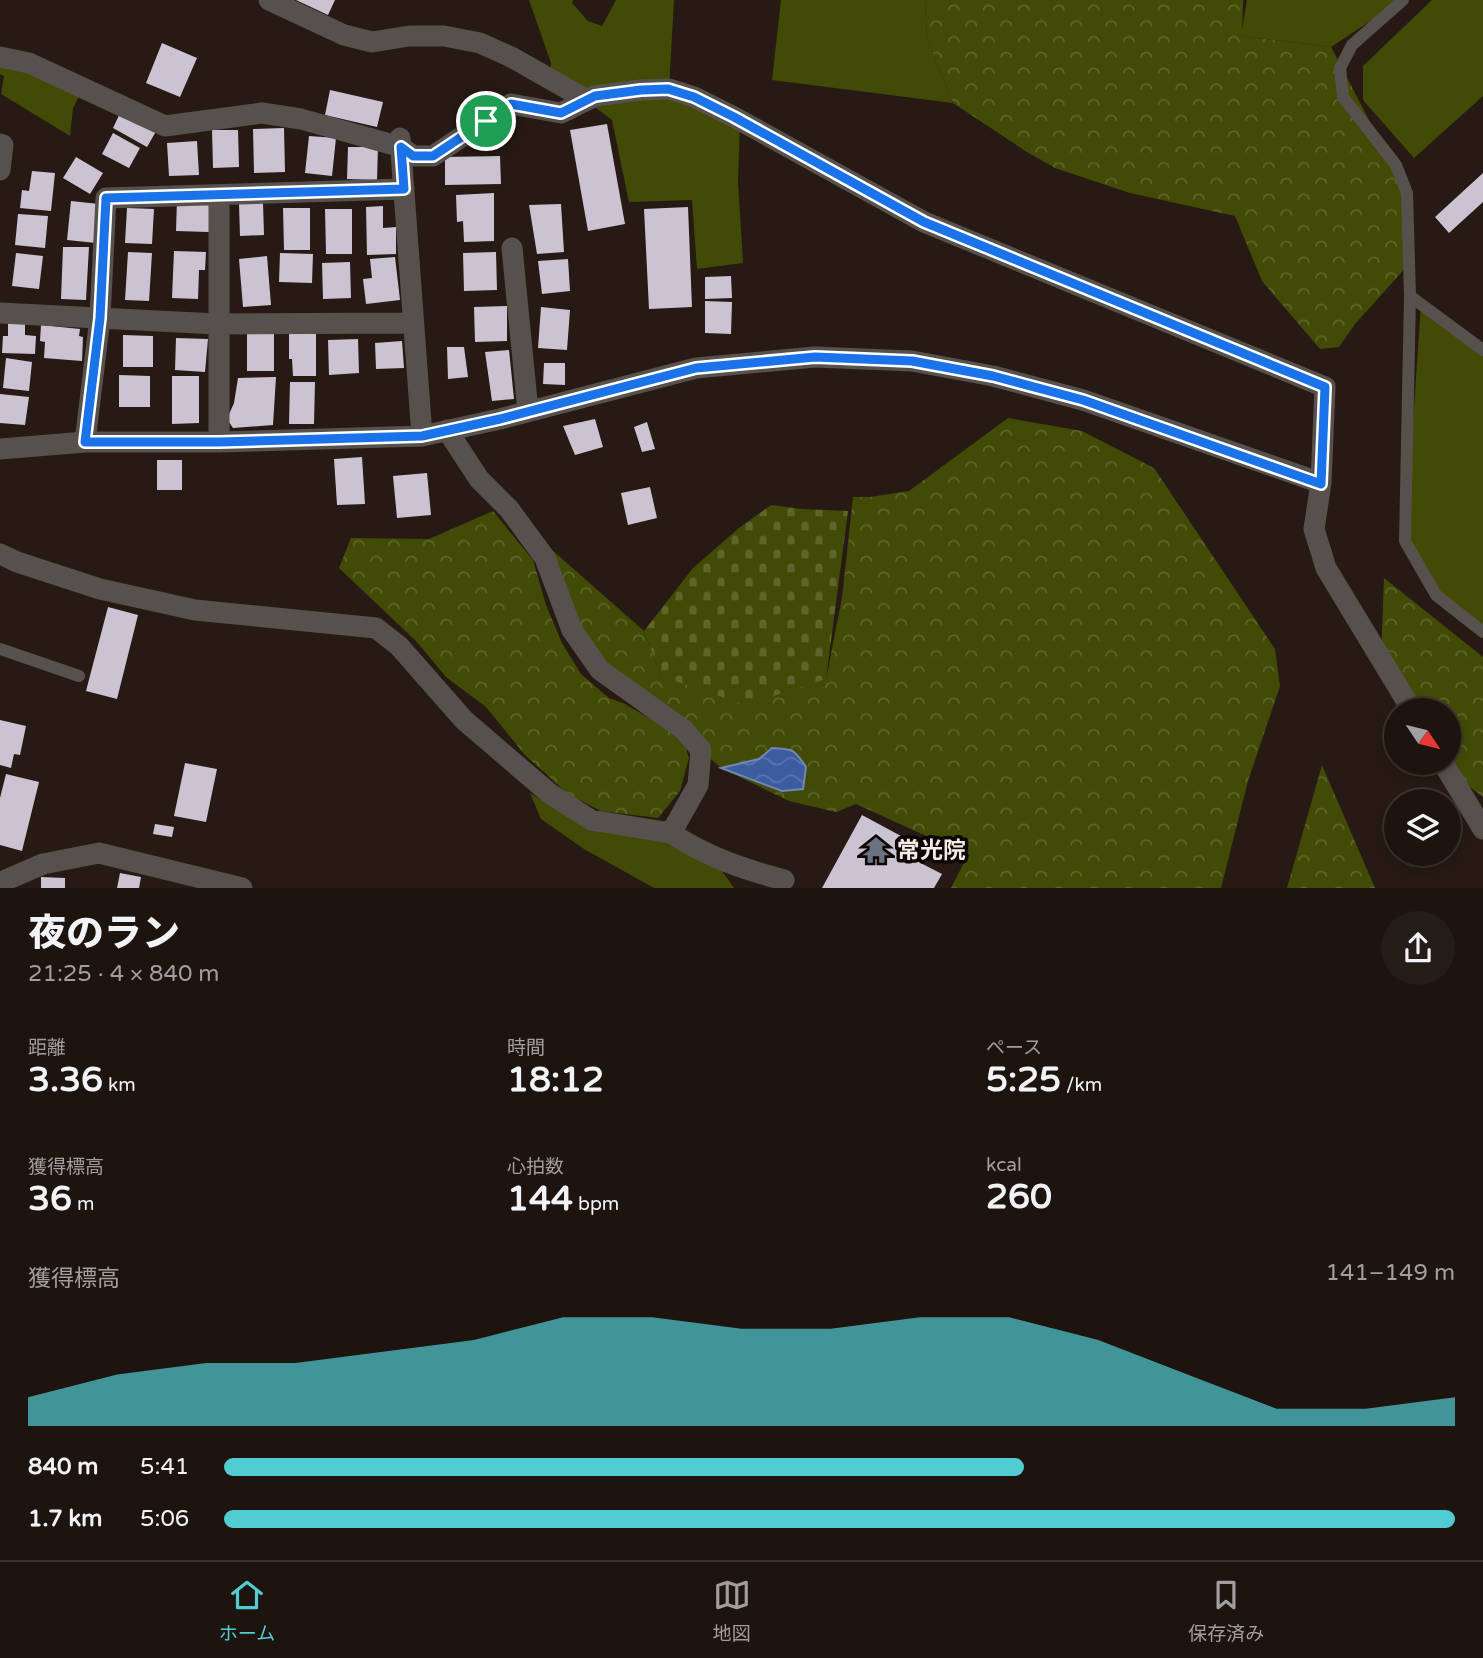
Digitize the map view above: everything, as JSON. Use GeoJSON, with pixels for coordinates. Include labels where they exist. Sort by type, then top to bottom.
{"type":"FeatureCollection","features":[{"type":"Feature","properties":{"kind":"street"},"geometry":{"type":"LineString","coordinates":[[269,0],[344,35],[372,42],[444,36],[480,43],[511,57],[587,100]]}},
{"type":"Feature","properties":{"kind":"street"},"geometry":{"type":"LineString","coordinates":[[0,57],[29,63],[164,125],[262,113],[401,140],[413,156],[433,156],[511,104],[561,113],[595,96],[641,90],[668,89],[694,97],[924,222],[1325,387],[1321,484],[1314,529],[1326,568],[1405,698]]}},
{"type":"Feature","properties":{"kind":"street"},"geometry":{"type":"LineString","coordinates":[[401,140],[422,436]]}},
{"type":"Feature","properties":{"kind":"street"},"geometry":{"type":"LineString","coordinates":[[0,144],[3,145],[0,170]]}},
{"type":"Feature","properties":{"kind":"street"},"geometry":{"type":"LineString","coordinates":[[85,442],[100,318],[106,198],[404,189]]}},
{"type":"Feature","properties":{"kind":"street"},"geometry":{"type":"LineString","coordinates":[[219,195],[219,442]]}},
{"type":"Feature","properties":{"kind":"street"},"geometry":{"type":"LineString","coordinates":[[512,248],[528,411]]}},
{"type":"Feature","properties":{"kind":"street"},"geometry":{"type":"LineString","coordinates":[[0,313],[217,324],[414,323]]}},
{"type":"Feature","properties":{"kind":"street"},"geometry":{"type":"LineString","coordinates":[[0,449],[85,442],[219,442],[422,436],[696,368],[815,357],[912,361],[993,376],[1083,400],[1321,484]]}},
{"type":"Feature","properties":{"kind":"street"},"geometry":{"type":"LineString","coordinates":[[447,430],[479,480],[509,509],[545,558],[572,630],[600,670],[684,730],[701,750],[698,785],[671,833]]}},
{"type":"Feature","properties":{"kind":"street"},"geometry":{"type":"LineString","coordinates":[[0,554],[100,589],[195,610],[376,628],[399,646],[464,720],[549,793],[591,820],[671,833],[696,850],[732,865],[784,880]]}},
{"type":"Feature","properties":{"kind":"street"},"geometry":{"type":"LineString","coordinates":[[1450,775],[1483,829]]}},
{"type":"Feature","properties":{"kind":"street"},"geometry":{"type":"LineString","coordinates":[[0,886],[6,880],[43,864],[99,853],[242,888]]}},
{"type":"Feature","properties":{"kind":"lane"},"geometry":{"type":"LineString","coordinates":[[1404,0],[1352,45],[1340,68],[1343,97],[1396,165],[1407,193],[1410,296],[1405,541],[1436,595],[1483,632]]}},
{"type":"Feature","properties":{"kind":"lane"},"geometry":{"type":"LineString","coordinates":[[1410,296],[1483,350]]}},
{"type":"Feature","properties":{"kind":"lane"},"geometry":{"type":"LineString","coordinates":[[0,649],[79,676]]}},
{"type":"Feature","properties":{"kind":"green space"},"geometry":{"type":"Polygon","coordinates":[[[529,0],[573,0],[572,3],[588,21],[602,26],[616,0],[674,0],[669,89],[740,122],[738,181],[743,263],[697,269],[692,200],[629,202],[612,120],[550,73],[551,63],[529,0]]]}},
{"type":"Feature","properties":{"kind":"green space"},"geometry":{"type":"Polygon","coordinates":[[[781,0],[925,0],[927,39],[953,103],[772,80],[781,0]]]}},
{"type":"Feature","properties":{"kind":"green space"},"geometry":{"type":"Polygon","coordinates":[[[925,0],[1243,0],[1242,36],[1331,47],[1407,193],[1409,264],[1355,324],[1339,347],[1320,349],[1262,281],[1235,216],[1130,193],[1055,168],[953,103],[927,39],[925,0]]]}},
{"type":"Feature","properties":{"kind":"green space"},"geometry":{"type":"Polygon","coordinates":[[[1247,0],[1402,0],[1331,47],[1241,36],[1247,0]]]}},
{"type":"Feature","properties":{"kind":"green space"},"geometry":{"type":"Polygon","coordinates":[[[1432,0],[1483,0],[1483,96],[1414,158],[1363,100],[1363,66],[1432,0]]]}},
{"type":"Feature","properties":{"kind":"green space"},"geometry":{"type":"Polygon","coordinates":[[[0,59],[80,94],[73,108],[70,136],[1,94],[4,76],[0,74],[0,59]]]}},
{"type":"Feature","properties":{"kind":"green space"},"geometry":{"type":"Polygon","coordinates":[[[1421,304],[1483,351],[1483,632],[1436,595],[1405,541],[1421,304]]]}},
{"type":"Feature","properties":{"kind":"green space"},"geometry":{"type":"Polygon","coordinates":[[[1008,418],[1082,431],[1154,468],[1275,649],[1280,686],[1248,781],[1221,888],[951,888],[968,855],[856,804],[836,812],[789,801],[721,768],[594,656],[543,542],[644,631],[661,676],[826,679],[842,598],[853,497],[909,491],[1008,418]]]}},
{"type":"Feature","properties":{"kind":"green space"},"geometry":{"type":"Polygon","coordinates":[[[771,505],[848,511],[826,679],[745,705],[661,676],[644,631],[693,568],[739,528],[771,505]]]}},
{"type":"Feature","properties":{"kind":"green space"},"geometry":{"type":"Polygon","coordinates":[[[493,511],[533,560],[546,605],[562,643],[581,674],[609,698],[670,730],[685,746],[689,758],[680,791],[658,818],[601,811],[568,794],[525,755],[486,707],[446,677],[417,642],[339,568],[351,538],[429,539],[493,511]]]}},
{"type":"Feature","properties":{"kind":"green space"},"geometry":{"type":"Polygon","coordinates":[[[1384,578],[1483,657],[1483,797],[1454,775],[1461,775],[1461,698],[1405,698],[1381,660],[1384,578]]]}},
{"type":"Feature","properties":{"kind":"green space"},"geometry":{"type":"Polygon","coordinates":[[[1322,765],[1375,888],[1287,888],[1322,765]]]}},
{"type":"Feature","properties":{"kind":"green space"},"geometry":{"type":"Polygon","coordinates":[[[530,793],[577,822],[658,831],[720,868],[734,888],[654,888],[584,849],[541,819],[530,793]]]}},
{"type":"Feature","properties":{"kind":"water"},"geometry":{"type":"Polygon","coordinates":[[[772,748],[793,751],[799,757],[806,767],[803,789],[782,791],[721,768],[759,759],[772,748]]]}},
{"type":"Feature","properties":{"kind":"building"},"geometry":{"type":"Polygon","coordinates":[[[296,0],[335,0],[328,15],[296,0]]]}},
{"type":"Feature","properties":{"kind":"building"},"geometry":{"type":"Polygon","coordinates":[[[162,43],[197,58],[180,97],[146,83],[162,43]]]}},
{"type":"Feature","properties":{"kind":"building"},"geometry":{"type":"Polygon","coordinates":[[[330,90],[383,102],[377,127],[325,115],[330,90]]]}},
{"type":"Feature","properties":{"kind":"building"},"geometry":{"type":"Polygon","coordinates":[[[123,107],[158,128],[147,147],[113,128],[123,107]]]}},
{"type":"Feature","properties":{"kind":"building"},"geometry":{"type":"Polygon","coordinates":[[[607,124],[625,224],[588,231],[570,130],[607,124]]]}},
{"type":"Feature","properties":{"kind":"building"},"geometry":{"type":"Polygon","coordinates":[[[284,128],[285,172],[254,173],[253,129],[284,128]]]}},
{"type":"Feature","properties":{"kind":"building"},"geometry":{"type":"Polygon","coordinates":[[[212,130],[238,130],[239,167],[213,168],[212,130]]]}},
{"type":"Feature","properties":{"kind":"building"},"geometry":{"type":"Polygon","coordinates":[[[113,133],[140,148],[129,168],[102,154],[113,133]]]}},
{"type":"Feature","properties":{"kind":"building"},"geometry":{"type":"Polygon","coordinates":[[[309,136],[336,138],[332,176],[305,173],[309,136]]]}},
{"type":"Feature","properties":{"kind":"building"},"geometry":{"type":"Polygon","coordinates":[[[197,141],[199,175],[169,176],[167,143],[197,141]]]}},
{"type":"Feature","properties":{"kind":"building"},"geometry":{"type":"Polygon","coordinates":[[[348,147],[378,147],[377,180],[347,179],[348,147]]]}},
{"type":"Feature","properties":{"kind":"building"},"geometry":{"type":"Polygon","coordinates":[[[500,156],[501,184],[445,185],[445,157],[500,156]]]}},
{"type":"Feature","properties":{"kind":"building"},"geometry":{"type":"Polygon","coordinates":[[[76,157],[103,173],[90,194],[63,178],[76,157]]]}},
{"type":"Feature","properties":{"kind":"building"},"geometry":{"type":"Polygon","coordinates":[[[32,171],[55,173],[51,211],[20,208],[22,190],[29,191],[32,171]]]}},
{"type":"Feature","properties":{"kind":"building"},"geometry":{"type":"Polygon","coordinates":[[[1483,173],[1483,202],[1449,233],[1435,217],[1483,173]]]}},
{"type":"Feature","properties":{"kind":"building"},"geometry":{"type":"Polygon","coordinates":[[[494,193],[494,241],[464,242],[463,221],[457,222],[456,195],[494,193]]]}},
{"type":"Feature","properties":{"kind":"building"},"geometry":{"type":"Polygon","coordinates":[[[177,200],[210,201],[209,232],[176,231],[177,200]]]}},
{"type":"Feature","properties":{"kind":"building"},"geometry":{"type":"Polygon","coordinates":[[[71,201],[99,204],[96,243],[67,240],[71,201]]]}},
{"type":"Feature","properties":{"kind":"building"},"geometry":{"type":"Polygon","coordinates":[[[263,203],[264,235],[240,236],[239,204],[263,203]]]}},
{"type":"Feature","properties":{"kind":"building"},"geometry":{"type":"Polygon","coordinates":[[[561,204],[564,252],[537,254],[529,205],[561,204]]]}},
{"type":"Feature","properties":{"kind":"building"},"geometry":{"type":"Polygon","coordinates":[[[383,206],[383,228],[396,227],[396,254],[367,255],[366,207],[383,206]]]}},
{"type":"Feature","properties":{"kind":"building"},"geometry":{"type":"Polygon","coordinates":[[[688,207],[692,307],[649,309],[644,209],[688,207]]]}},
{"type":"Feature","properties":{"kind":"building"},"geometry":{"type":"Polygon","coordinates":[[[127,208],[154,209],[152,244],[125,243],[127,208]]]}},
{"type":"Feature","properties":{"kind":"building"},"geometry":{"type":"Polygon","coordinates":[[[283,208],[310,208],[310,250],[284,250],[283,208]]]}},
{"type":"Feature","properties":{"kind":"building"},"geometry":{"type":"Polygon","coordinates":[[[325,209],[352,209],[352,254],[326,254],[325,209]]]}},
{"type":"Feature","properties":{"kind":"building"},"geometry":{"type":"Polygon","coordinates":[[[18,214],[48,216],[45,248],[15,245],[18,214]]]}},
{"type":"Feature","properties":{"kind":"building"},"geometry":{"type":"Polygon","coordinates":[[[63,247],[89,247],[86,300],[61,299],[63,247]]]}},
{"type":"Feature","properties":{"kind":"building"},"geometry":{"type":"Polygon","coordinates":[[[174,251],[206,252],[205,270],[199,270],[198,299],[172,298],[174,251]]]}},
{"type":"Feature","properties":{"kind":"building"},"geometry":{"type":"Polygon","coordinates":[[[128,252],[152,253],[149,301],[125,300],[128,252]]]}},
{"type":"Feature","properties":{"kind":"building"},"geometry":{"type":"Polygon","coordinates":[[[496,252],[497,290],[464,291],[463,253],[496,252]]]}},
{"type":"Feature","properties":{"kind":"building"},"geometry":{"type":"Polygon","coordinates":[[[16,253],[43,256],[39,289],[12,286],[16,253]]]}},
{"type":"Feature","properties":{"kind":"building"},"geometry":{"type":"Polygon","coordinates":[[[280,253],[313,254],[312,283],[279,282],[280,253]]]}},
{"type":"Feature","properties":{"kind":"building"},"geometry":{"type":"Polygon","coordinates":[[[267,256],[271,305],[243,307],[239,259],[267,256]]]}},
{"type":"Feature","properties":{"kind":"building"},"geometry":{"type":"Polygon","coordinates":[[[395,257],[400,300],[366,304],[363,279],[372,278],[370,259],[395,257]]]}},
{"type":"Feature","properties":{"kind":"building"},"geometry":{"type":"Polygon","coordinates":[[[568,259],[570,291],[542,294],[538,261],[568,259]]]}},
{"type":"Feature","properties":{"kind":"building"},"geometry":{"type":"Polygon","coordinates":[[[350,262],[351,298],[323,299],[322,263],[350,262]]]}},
{"type":"Feature","properties":{"kind":"building"},"geometry":{"type":"Polygon","coordinates":[[[731,276],[732,298],[705,299],[705,277],[731,276]]]}},
{"type":"Feature","properties":{"kind":"building"},"geometry":{"type":"Polygon","coordinates":[[[705,301],[732,302],[731,334],[705,333],[705,301]]]}},
{"type":"Feature","properties":{"kind":"building"},"geometry":{"type":"Polygon","coordinates":[[[507,306],[507,341],[475,342],[474,307],[507,306]]]}},
{"type":"Feature","properties":{"kind":"building"},"geometry":{"type":"Polygon","coordinates":[[[541,307],[570,310],[567,350],[538,348],[541,307]]]}},
{"type":"Feature","properties":{"kind":"building"},"geometry":{"type":"Polygon","coordinates":[[[8,323],[25,323],[25,335],[36,336],[35,354],[2,353],[3,336],[8,336],[8,323]]]}},
{"type":"Feature","properties":{"kind":"building"},"geometry":{"type":"Polygon","coordinates":[[[41,325],[80,329],[79,336],[83,337],[82,361],[44,358],[45,342],[40,341],[41,325]]]}},
{"type":"Feature","properties":{"kind":"building"},"geometry":{"type":"Polygon","coordinates":[[[247,328],[274,328],[274,371],[247,371],[247,328]]]}},
{"type":"Feature","properties":{"kind":"building"},"geometry":{"type":"Polygon","coordinates":[[[289,334],[316,334],[316,376],[293,376],[292,359],[289,359],[289,334]]]}},
{"type":"Feature","properties":{"kind":"building"},"geometry":{"type":"Polygon","coordinates":[[[123,335],[153,336],[153,367],[123,367],[123,335]]]}},
{"type":"Feature","properties":{"kind":"building"},"geometry":{"type":"Polygon","coordinates":[[[176,338],[208,339],[205,372],[175,370],[176,338]]]}},
{"type":"Feature","properties":{"kind":"building"},"geometry":{"type":"Polygon","coordinates":[[[358,339],[359,373],[329,375],[328,340],[358,339]]]}},
{"type":"Feature","properties":{"kind":"building"},"geometry":{"type":"Polygon","coordinates":[[[402,341],[404,368],[376,369],[375,343],[402,341]]]}},
{"type":"Feature","properties":{"kind":"building"},"geometry":{"type":"Polygon","coordinates":[[[447,347],[464,347],[468,377],[448,379],[447,347]]]}},
{"type":"Feature","properties":{"kind":"building"},"geometry":{"type":"Polygon","coordinates":[[[509,350],[514,399],[492,401],[485,352],[509,350]]]}},
{"type":"Feature","properties":{"kind":"building"},"geometry":{"type":"Polygon","coordinates":[[[6,358],[32,362],[29,391],[3,388],[6,358]]]}},
{"type":"Feature","properties":{"kind":"building"},"geometry":{"type":"Polygon","coordinates":[[[544,363],[565,363],[565,385],[543,384],[544,363]]]}},
{"type":"Feature","properties":{"kind":"building"},"geometry":{"type":"Polygon","coordinates":[[[119,375],[150,376],[150,407],[119,407],[119,375]]]}},
{"type":"Feature","properties":{"kind":"building"},"geometry":{"type":"Polygon","coordinates":[[[172,376],[199,376],[199,423],[172,424],[172,376]]]}},
{"type":"Feature","properties":{"kind":"building"},"geometry":{"type":"Polygon","coordinates":[[[276,377],[273,425],[233,428],[227,419],[234,403],[238,378],[276,377]]]}},
{"type":"Feature","properties":{"kind":"building"},"geometry":{"type":"Polygon","coordinates":[[[290,382],[315,382],[314,424],[289,424],[290,382]]]}},
{"type":"Feature","properties":{"kind":"building"},"geometry":{"type":"Polygon","coordinates":[[[0,394],[29,397],[25,425],[0,423],[0,394]]]}},
{"type":"Feature","properties":{"kind":"building"},"geometry":{"type":"Polygon","coordinates":[[[595,419],[603,447],[575,455],[563,426],[595,419]]]}},
{"type":"Feature","properties":{"kind":"building"},"geometry":{"type":"Polygon","coordinates":[[[647,422],[655,449],[642,452],[634,427],[647,422]]]}},
{"type":"Feature","properties":{"kind":"building"},"geometry":{"type":"Polygon","coordinates":[[[362,457],[365,504],[337,505],[334,459],[362,457]]]}},
{"type":"Feature","properties":{"kind":"building"},"geometry":{"type":"Polygon","coordinates":[[[157,460],[182,460],[182,490],[157,490],[157,460]]]}},
{"type":"Feature","properties":{"kind":"building"},"geometry":{"type":"Polygon","coordinates":[[[427,473],[431,515],[397,518],[393,476],[427,473]]]}},
{"type":"Feature","properties":{"kind":"building"},"geometry":{"type":"Polygon","coordinates":[[[650,487],[657,518],[628,525],[621,493],[650,487]]]}},
{"type":"Feature","properties":{"kind":"building"},"geometry":{"type":"Polygon","coordinates":[[[108,607],[138,615],[117,699],[86,691],[108,607]]]}},
{"type":"Feature","properties":{"kind":"building"},"geometry":{"type":"Polygon","coordinates":[[[0,720],[26,726],[20,755],[14,754],[11,768],[0,765],[0,720]]]}},
{"type":"Feature","properties":{"kind":"building"},"geometry":{"type":"Polygon","coordinates":[[[185,763],[217,769],[206,822],[174,816],[185,763]]]}},
{"type":"Feature","properties":{"kind":"building"},"geometry":{"type":"Polygon","coordinates":[[[6,774],[39,782],[22,851],[0,845],[0,798],[6,774]]]}},
{"type":"Feature","properties":{"kind":"building","name":"常光院"},"geometry":{"type":"Polygon","coordinates":[[[862,815],[914,843],[907,856],[942,874],[934,888],[822,888],[862,815]]]}},
{"type":"Feature","properties":{"kind":"building"},"geometry":{"type":"Polygon","coordinates":[[[155,824],[174,827],[172,837],[153,834],[155,824]]]}},
{"type":"Feature","properties":{"kind":"building"},"geometry":{"type":"Polygon","coordinates":[[[120,873],[141,877],[139,888],[117,888],[120,873]]]}},
{"type":"Feature","properties":{"kind":"building"},"geometry":{"type":"Polygon","coordinates":[[[41,877],[65,878],[65,888],[41,888],[41,877]]]}},
{"type":"Feature","properties":{"kind":"place","name":"常光院"},"geometry":{"type":"Point","coordinates":[876,850]}},
{"type":"Feature","properties":{"kind":"route"},"geometry":{"type":"LineString","coordinates":[[668,89],[694,97],[924,222],[1325,387],[1321,484],[1083,400],[993,376],[912,361],[815,357],[696,368],[500,419],[422,436],[219,442],[85,442],[100,318],[106,198],[404,189],[401,147],[413,156],[433,156],[486,121],[511,104],[561,113],[595,96],[641,90],[668,89]]}}]}
